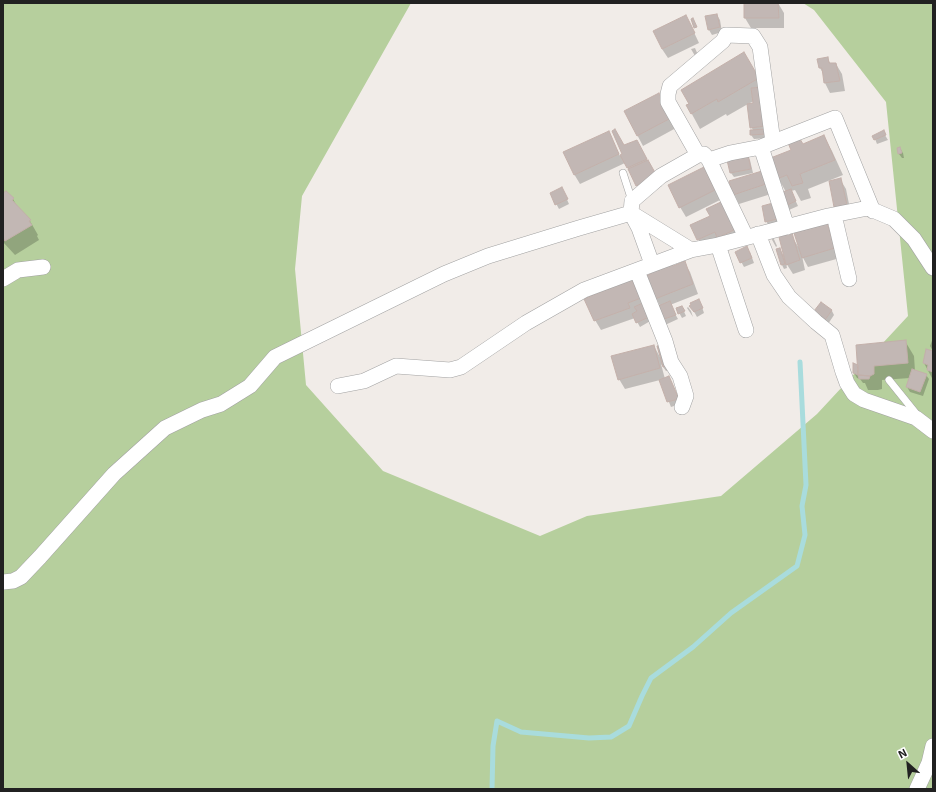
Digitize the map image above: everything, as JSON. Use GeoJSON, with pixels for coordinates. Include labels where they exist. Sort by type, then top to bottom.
{"type":"FeatureCollection","features":[{"type":"Feature","properties":{"kind":"street"},"geometry":{"type":"LineString","coordinates":[[787,227],[767,144],[760,47],[753,36],[726,35],[723,41],[670,86],[668,102],[704,157],[752,235],[774,275],[789,297],[832,335],[847,383],[854,394],[864,400],[916,418],[927,427]]}},
{"type":"Feature","properties":{"kind":"street"},"geometry":{"type":"LineString","coordinates":[[3,582],[13,581],[21,577],[114,474],[165,428],[202,410],[221,404],[250,386],[275,357],[444,274],[488,256],[579,228],[632,207],[661,176],[704,157],[730,153],[767,144],[835,118],[873,210]]}},
{"type":"Feature","properties":{"kind":"street"},"geometry":{"type":"LineString","coordinates":[[632,207],[691,250]]}},
{"type":"Feature","properties":{"kind":"street"},"geometry":{"type":"LineString","coordinates":[[632,207],[638,228],[652,264]]}},
{"type":"Feature","properties":{"kind":"street"},"geometry":{"type":"LineString","coordinates":[[338,386],[364,381],[396,366],[450,370],[460,367],[526,322],[584,290],[691,250],[718,245],[752,235],[868,208],[894,219],[914,238],[933,268]]}},
{"type":"Feature","properties":{"kind":"street"},"geometry":{"type":"LineString","coordinates":[[834,215],[849,279]]}},
{"type":"Feature","properties":{"kind":"street"},"geometry":{"type":"LineString","coordinates":[[718,245],[746,330]]}},
{"type":"Feature","properties":{"kind":"street"},"geometry":{"type":"LineString","coordinates":[[3,279],[18,270],[43,267]]}},
{"type":"Feature","properties":{"kind":"street"},"geometry":{"type":"LineString","coordinates":[[637,271],[666,341],[671,362],[680,376],[686,396],[682,407]]}},
{"type":"Feature","properties":{"kind":"street"},"geometry":{"type":"LineString","coordinates":[[917,789],[929,763],[933,746]]}},
{"type":"Feature","properties":{"kind":"lane"},"geometry":{"type":"LineString","coordinates":[[622,173],[632,207]]}},
{"type":"Feature","properties":{"kind":"lane"},"geometry":{"type":"LineString","coordinates":[[889,380],[927,427]]}},
{"type":"Feature","properties":{"kind":"green space"},"geometry":{"type":"Polygon","coordinates":[[[3,3],[411,3],[302,196],[295,269],[306,385],[383,471],[540,536],[587,516],[721,496],[817,414],[908,316],[886,102],[814,10],[803,3],[933,3],[933,789],[3,789],[3,3]]]}},
{"type":"Feature","properties":{"kind":"building"},"geometry":{"type":"Polygon","coordinates":[[[744,3],[778,3],[779,18],[744,18],[744,3]]]}},
{"type":"Feature","properties":{"kind":"building"},"geometry":{"type":"Polygon","coordinates":[[[717,14],[720,27],[708,30],[705,16],[717,14]]]}},
{"type":"Feature","properties":{"kind":"building"},"geometry":{"type":"Polygon","coordinates":[[[686,15],[695,33],[662,49],[653,31],[686,15]]]}},
{"type":"Feature","properties":{"kind":"building"},"geometry":{"type":"Polygon","coordinates":[[[693,18],[697,27],[694,28],[691,19],[693,18]]]}},
{"type":"Feature","properties":{"kind":"building"},"geometry":{"type":"Polygon","coordinates":[[[744,52],[759,78],[718,102],[717,99],[691,114],[686,105],[689,104],[681,90],[744,52]]]}},
{"type":"Feature","properties":{"kind":"building"},"geometry":{"type":"Polygon","coordinates":[[[828,57],[829,63],[836,63],[840,81],[824,83],[822,68],[819,68],[817,59],[828,57]]]}},
{"type":"Feature","properties":{"kind":"building"},"geometry":{"type":"Polygon","coordinates":[[[762,87],[766,126],[750,128],[747,104],[753,103],[751,88],[762,87]]]}},
{"type":"Feature","properties":{"kind":"building"},"geometry":{"type":"Polygon","coordinates":[[[659,93],[671,118],[637,136],[624,111],[659,93]]]}},
{"type":"Feature","properties":{"kind":"building"},"geometry":{"type":"Polygon","coordinates":[[[615,129],[624,145],[637,140],[647,159],[627,168],[620,155],[622,154],[612,131],[615,129]]]}},
{"type":"Feature","properties":{"kind":"building"},"geometry":{"type":"Polygon","coordinates":[[[766,129],[767,134],[750,135],[750,130],[766,129]]]}},
{"type":"Feature","properties":{"kind":"building"},"geometry":{"type":"Polygon","coordinates":[[[884,130],[886,135],[874,140],[872,136],[884,130]]]}},
{"type":"Feature","properties":{"kind":"building"},"geometry":{"type":"Polygon","coordinates":[[[609,131],[619,154],[574,175],[563,152],[609,131]]]}},
{"type":"Feature","properties":{"kind":"building"},"geometry":{"type":"Polygon","coordinates":[[[824,135],[835,160],[800,174],[803,183],[792,186],[787,175],[777,179],[768,159],[791,150],[788,143],[800,139],[803,144],[824,135]]]}},
{"type":"Feature","properties":{"kind":"building"},"geometry":{"type":"Polygon","coordinates":[[[900,147],[902,153],[898,154],[897,148],[900,147]]]}},
{"type":"Feature","properties":{"kind":"building"},"geometry":{"type":"Polygon","coordinates":[[[748,155],[751,169],[730,173],[727,160],[748,155]]]}},
{"type":"Feature","properties":{"kind":"building"},"geometry":{"type":"Polygon","coordinates":[[[648,160],[657,176],[636,186],[628,169],[648,160]]]}},
{"type":"Feature","properties":{"kind":"building"},"geometry":{"type":"Polygon","coordinates":[[[704,167],[715,190],[679,208],[668,185],[704,167]]]}},
{"type":"Feature","properties":{"kind":"building"},"geometry":{"type":"Polygon","coordinates":[[[762,171],[766,184],[733,195],[729,181],[762,171]]]}},
{"type":"Feature","properties":{"kind":"building"},"geometry":{"type":"Polygon","coordinates":[[[841,178],[847,205],[834,207],[829,181],[841,178]]]}},
{"type":"Feature","properties":{"kind":"building"},"geometry":{"type":"Polygon","coordinates":[[[562,187],[568,199],[555,205],[550,193],[562,187]]]}},
{"type":"Feature","properties":{"kind":"building"},"geometry":{"type":"Polygon","coordinates":[[[791,189],[796,201],[785,206],[780,193],[791,189]]]}},
{"type":"Feature","properties":{"kind":"building"},"geometry":{"type":"Polygon","coordinates":[[[6,191],[14,198],[12,200],[31,220],[29,221],[32,225],[5,241],[3,238],[3,193],[6,191]]]}},
{"type":"Feature","properties":{"kind":"building"},"geometry":{"type":"Polygon","coordinates":[[[723,201],[736,229],[717,238],[715,232],[697,240],[690,225],[710,216],[706,209],[723,201]]]}},
{"type":"Feature","properties":{"kind":"building"},"geometry":{"type":"Polygon","coordinates":[[[773,203],[777,219],[765,222],[762,206],[773,203]]]}},
{"type":"Feature","properties":{"kind":"building"},"geometry":{"type":"Polygon","coordinates":[[[827,223],[835,248],[802,258],[794,233],[827,223]]]}},
{"type":"Feature","properties":{"kind":"building"},"geometry":{"type":"Polygon","coordinates":[[[792,233],[800,260],[786,265],[779,237],[792,233]]]}},
{"type":"Feature","properties":{"kind":"building"},"geometry":{"type":"Polygon","coordinates":[[[747,246],[752,258],[740,263],[735,252],[747,246]]]}},
{"type":"Feature","properties":{"kind":"building"},"geometry":{"type":"Polygon","coordinates":[[[780,248],[785,264],[781,265],[776,249],[780,248]]]}},
{"type":"Feature","properties":{"kind":"building"},"geometry":{"type":"Polygon","coordinates":[[[685,261],[693,284],[655,299],[645,276],[651,274],[650,271],[672,263],[673,266],[685,261]]]}},
{"type":"Feature","properties":{"kind":"building"},"geometry":{"type":"Polygon","coordinates":[[[632,279],[641,298],[628,303],[630,308],[594,321],[584,299],[632,279]]]}},
{"type":"Feature","properties":{"kind":"building"},"geometry":{"type":"Polygon","coordinates":[[[699,299],[703,308],[694,312],[689,306],[691,305],[690,303],[699,299]]]}},
{"type":"Feature","properties":{"kind":"building"},"geometry":{"type":"Polygon","coordinates":[[[670,301],[676,315],[661,320],[656,307],[670,301]]]}},
{"type":"Feature","properties":{"kind":"building"},"geometry":{"type":"Polygon","coordinates":[[[645,302],[651,316],[636,323],[632,314],[637,311],[634,307],[645,302]]]}},
{"type":"Feature","properties":{"kind":"building"},"geometry":{"type":"Polygon","coordinates":[[[821,302],[832,310],[825,320],[814,311],[821,302]]]}},
{"type":"Feature","properties":{"kind":"building"},"geometry":{"type":"Polygon","coordinates":[[[682,306],[685,311],[678,314],[676,308],[682,306]]]}},
{"type":"Feature","properties":{"kind":"building"},"geometry":{"type":"Polygon","coordinates":[[[906,340],[908,363],[874,366],[874,374],[870,376],[858,375],[856,345],[906,340]]]}},
{"type":"Feature","properties":{"kind":"building"},"geometry":{"type":"Polygon","coordinates":[[[663,344],[669,365],[663,367],[657,346],[663,344]]]}},
{"type":"Feature","properties":{"kind":"building"},"geometry":{"type":"Polygon","coordinates":[[[654,345],[660,368],[618,380],[611,356],[654,345]]]}},
{"type":"Feature","properties":{"kind":"building"},"geometry":{"type":"Polygon","coordinates":[[[926,349],[933,351],[933,372],[927,370],[928,365],[923,363],[926,349]]]}},
{"type":"Feature","properties":{"kind":"building"},"geometry":{"type":"Polygon","coordinates":[[[853,363],[858,365],[858,375],[853,373],[853,363]]]}},
{"type":"Feature","properties":{"kind":"building"},"geometry":{"type":"Polygon","coordinates":[[[912,369],[927,374],[920,392],[906,387],[912,369]]]}},
{"type":"Feature","properties":{"kind":"building"},"geometry":{"type":"Polygon","coordinates":[[[858,375],[870,376],[869,379],[859,379],[858,375]]]}},
{"type":"Feature","properties":{"kind":"building"},"geometry":{"type":"Polygon","coordinates":[[[669,376],[679,399],[667,402],[659,380],[669,376]]]}},
{"type":"Feature","properties":{"kind":"waterway"},"geometry":{"type":"LineString","coordinates":[[492,789],[493,746],[497,721],[521,732],[589,738],[611,737],[629,726],[651,678],[693,647],[731,613],[797,566],[805,535],[802,506],[806,485],[800,362]]}}]}
